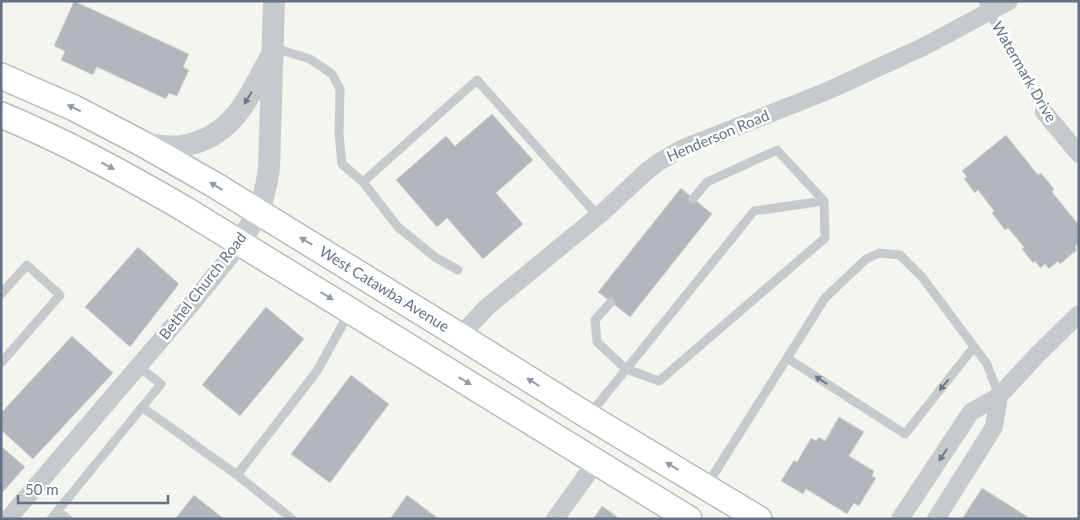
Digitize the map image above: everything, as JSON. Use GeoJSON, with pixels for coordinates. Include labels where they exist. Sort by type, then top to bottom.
{"type":"FeatureCollection","features":[{"type":"Feature","properties":{"kind":"main road","name":"West Catawba Avenue"},"geometry":{"type":"LineString","coordinates":[[1,76],[74,108],[143,144],[258,211],[758,519]]}},
{"type":"Feature","properties":{"kind":"main road"},"geometry":{"type":"LineString","coordinates":[[1,115],[29,126],[80,151],[183,208],[596,462],[690,517]]}},
{"type":"Feature","properties":{"kind":"street","name":"Bethel Church Road"},"geometry":{"type":"LineString","coordinates":[[8,519],[194,300],[240,243],[258,211],[264,195],[269,168],[274,1]]}},
{"type":"Feature","properties":{"kind":"street","name":"Henderson Road"},"geometry":{"type":"LineString","coordinates":[[460,336],[487,307],[598,216],[659,162],[683,148],[825,92],[925,46],[986,7],[1009,1]]}},
{"type":"Feature","properties":{"kind":"street"},"geometry":{"type":"LineString","coordinates":[[143,144],[181,146],[198,142],[225,126],[247,100],[272,51]]}},
{"type":"Feature","properties":{"kind":"street","name":"Watermark Drive"},"geometry":{"type":"LineString","coordinates":[[1044,112],[1079,154]]}},
{"type":"Feature","properties":{"kind":"street"},"geometry":{"type":"LineString","coordinates":[[900,519],[972,412],[999,396],[1079,314]]}},
{"type":"Feature","properties":{"kind":"street"},"geometry":{"type":"LineString","coordinates":[[936,519],[994,427],[999,396]]}},
{"type":"Feature","properties":{"kind":"street"},"geometry":{"type":"LineString","coordinates":[[555,519],[596,462]]}},
{"type":"Feature","properties":{"kind":"lane","name":"Watermark Drive"},"geometry":{"type":"LineString","coordinates":[[986,7],[1044,112]]}},
{"type":"Feature","properties":{"kind":"lane"},"geometry":{"type":"LineString","coordinates":[[272,51],[310,59],[332,74],[340,90],[339,134],[342,164],[363,182],[398,227],[434,257],[458,270]]}},
{"type":"Feature","properties":{"kind":"lane"},"geometry":{"type":"LineString","coordinates":[[363,182],[477,80],[598,216]]}},
{"type":"Feature","properties":{"kind":"lane"},"geometry":{"type":"LineString","coordinates":[[611,302],[595,320],[597,342],[626,369],[659,381],[826,238],[824,201],[778,150],[707,182],[693,199]]}},
{"type":"Feature","properties":{"kind":"lane"},"geometry":{"type":"LineString","coordinates":[[588,416],[754,211],[824,201]]}},
{"type":"Feature","properties":{"kind":"lane"},"geometry":{"type":"LineString","coordinates":[[707,487],[825,298],[866,259],[879,253],[900,255],[922,277],[987,364],[999,396]]}},
{"type":"Feature","properties":{"kind":"lane"},"geometry":{"type":"LineString","coordinates":[[1,294],[26,265],[60,296],[1,363]]}},
{"type":"Feature","properties":{"kind":"lane"},"geometry":{"type":"LineString","coordinates":[[237,475],[317,371],[351,311]]}},
{"type":"Feature","properties":{"kind":"lane"},"geometry":{"type":"LineString","coordinates":[[787,358],[905,434],[974,347]]}},
{"type":"Feature","properties":{"kind":"lane"},"geometry":{"type":"LineString","coordinates":[[52,519],[160,384],[138,366]]}},
{"type":"Feature","properties":{"kind":"lane"},"geometry":{"type":"LineString","coordinates":[[142,407],[237,475],[292,519]]}},
{"type":"Feature","properties":{"kind":"lane"},"geometry":{"type":"LineString","coordinates":[[58,511],[68,519]]}},
{"type":"Feature","properties":{"kind":"building"},"geometry":{"type":"Polygon","coordinates":[[[74,1],[189,54],[183,67],[189,70],[177,96],[169,93],[166,99],[97,67],[93,75],[61,60],[65,51],[54,46],[74,1]]]}},
{"type":"Feature","properties":{"kind":"building"},"geometry":{"type":"Polygon","coordinates":[[[492,114],[533,160],[496,193],[523,224],[483,259],[447,218],[437,227],[396,180],[446,136],[455,146],[492,114]]]}},
{"type":"Feature","properties":{"kind":"building"},"geometry":{"type":"Polygon","coordinates":[[[1006,135],[1038,175],[1041,173],[1054,189],[1052,192],[1079,225],[1079,244],[1075,247],[1077,250],[1060,264],[1058,261],[1049,269],[1045,264],[1040,268],[1035,261],[1033,263],[1022,249],[1024,247],[1008,228],[1005,230],[992,213],[994,211],[978,190],[975,193],[964,179],[967,177],[962,171],[1006,135]]]}},
{"type":"Feature","properties":{"kind":"building"},"geometry":{"type":"Polygon","coordinates":[[[681,188],[712,214],[630,317],[598,292],[681,188]]]}},
{"type":"Feature","properties":{"kind":"building"},"geometry":{"type":"Polygon","coordinates":[[[138,247],[179,284],[130,347],[85,307],[138,247]]]}},
{"type":"Feature","properties":{"kind":"building"},"geometry":{"type":"Polygon","coordinates":[[[266,307],[304,339],[240,416],[202,385],[266,307]]]}},
{"type":"Feature","properties":{"kind":"building"},"geometry":{"type":"Polygon","coordinates":[[[72,336],[113,373],[33,459],[1,430],[1,413],[72,336]]]}},
{"type":"Feature","properties":{"kind":"building"},"geometry":{"type":"Polygon","coordinates":[[[351,375],[389,404],[330,483],[291,454],[351,375]]]}},
{"type":"Feature","properties":{"kind":"building"},"geometry":{"type":"Polygon","coordinates":[[[839,417],[864,432],[849,456],[874,471],[872,476],[876,478],[859,506],[854,503],[847,514],[806,489],[803,494],[781,481],[794,460],[797,462],[811,438],[816,441],[819,437],[825,441],[839,417]]]}},
{"type":"Feature","properties":{"kind":"building"},"geometry":{"type":"Polygon","coordinates":[[[1,446],[25,467],[1,494],[1,446]]]}},
{"type":"Feature","properties":{"kind":"building"},"geometry":{"type":"Polygon","coordinates":[[[982,488],[1028,517],[1027,519],[962,519],[982,488]]]}},
{"type":"Feature","properties":{"kind":"building"},"geometry":{"type":"Polygon","coordinates":[[[194,495],[224,519],[175,519],[194,495]]]}},
{"type":"Feature","properties":{"kind":"building"},"geometry":{"type":"Polygon","coordinates":[[[407,495],[439,519],[390,519],[407,495]]]}},
{"type":"Feature","properties":{"kind":"building"},"geometry":{"type":"Polygon","coordinates":[[[602,506],[620,519],[593,519],[602,506]]]}}]}
